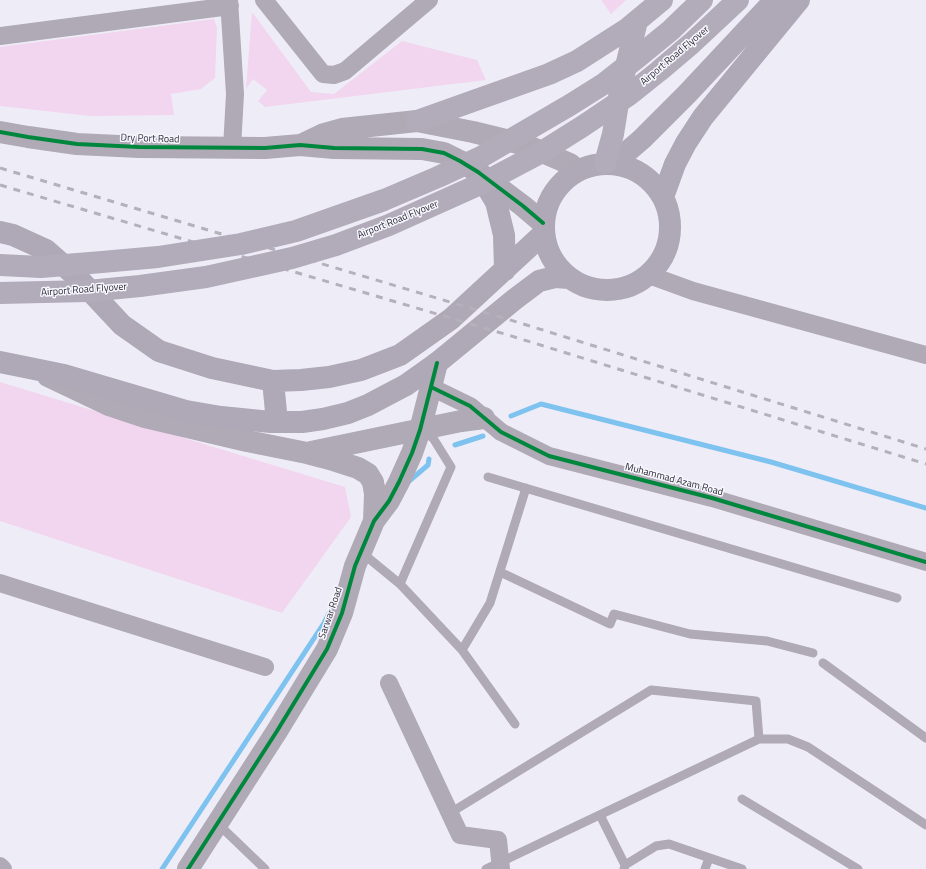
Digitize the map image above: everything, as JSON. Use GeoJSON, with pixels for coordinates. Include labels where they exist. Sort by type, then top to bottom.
{"type":"FeatureCollection","features":[{"type":"Feature","properties":{"kind":"main road"},"geometry":{"type":"LineString","coordinates":[[417,121],[549,74],[577,61],[637,22],[662,0]]}},
{"type":"Feature","properties":{"kind":"main road"},"geometry":{"type":"LineString","coordinates":[[0,265],[41,267],[102,262],[158,257],[234,245],[296,231],[384,200],[438,177],[481,156],[570,105],[605,83],[671,30],[702,0]]}},
{"type":"Feature","properties":{"kind":"main road","name":"Airport Road Flyover"},"geometry":{"type":"LineString","coordinates":[[0,293],[88,291],[206,277],[292,258],[336,245],[389,225],[487,181],[540,153],[583,126],[659,72],[692,44],[738,0]]}},
{"type":"Feature","properties":{"kind":"main road"},"geometry":{"type":"LineString","coordinates":[[610,163],[634,169],[650,180],[663,197],[670,217],[670,238],[662,258],[649,275],[631,286],[610,290],[588,288],[569,278],[557,266],[548,251],[543,229],[548,202],[559,183],[576,170],[610,163],[642,139],[687,94],[775,0]]}},
{"type":"Feature","properties":{"kind":"main road"},"geometry":{"type":"LineString","coordinates":[[663,197],[675,164],[686,143],[703,117],[799,0]]}},
{"type":"Feature","properties":{"kind":"main road"},"geometry":{"type":"LineString","coordinates":[[610,163],[620,91],[637,22]]}},
{"type":"Feature","properties":{"kind":"main road"},"geometry":{"type":"LineString","coordinates":[[478,172],[496,202],[504,235],[505,270]]}},
{"type":"Feature","properties":{"kind":"main road"},"geometry":{"type":"LineString","coordinates":[[0,232],[46,250],[78,278],[122,325],[159,351],[212,368],[273,381],[329,377],[361,370],[400,355],[451,320],[505,270],[543,229]]}},
{"type":"Feature","properties":{"kind":"main road"},"geometry":{"type":"LineString","coordinates":[[0,362],[32,368],[186,410],[221,417],[277,422],[316,420],[348,413],[368,405],[406,385],[437,364],[539,281],[555,277],[569,278]]}},
{"type":"Feature","properties":{"kind":"main road"},"geometry":{"type":"LineString","coordinates":[[273,381],[277,422]]}},
{"type":"Feature","properties":{"kind":"street"},"geometry":{"type":"LineString","coordinates":[[264,0],[323,74],[334,75],[345,71],[429,0]]}},
{"type":"Feature","properties":{"kind":"street"},"geometry":{"type":"LineString","coordinates":[[0,36],[229,3],[235,94],[232,148]]}},
{"type":"Feature","properties":{"kind":"street"},"geometry":{"type":"LineString","coordinates":[[300,145],[324,134],[342,129],[417,121],[473,132],[526,145],[570,164],[576,170]]}},
{"type":"Feature","properties":{"kind":"street","name":"Dry Port Road"},"geometry":{"type":"LineString","coordinates":[[0,132],[77,144],[139,147],[232,148],[300,145]]}},
{"type":"Feature","properties":{"kind":"street"},"geometry":{"type":"LineString","coordinates":[[300,145],[334,148],[422,149],[444,153],[478,172],[523,206],[543,229]]}},
{"type":"Feature","properties":{"kind":"street"},"geometry":{"type":"LineString","coordinates":[[649,275],[693,291],[926,355]]}},
{"type":"Feature","properties":{"kind":"street","name":"Sarwar Road"},"geometry":{"type":"LineString","coordinates":[[188,869],[277,730],[326,649],[335,631],[342,613],[348,588],[374,521],[389,501],[399,482],[420,430],[437,364]]}},
{"type":"Feature","properties":{"kind":"street"},"geometry":{"type":"LineString","coordinates":[[32,368],[109,405],[145,417],[247,441],[307,453],[358,468],[368,474],[373,482],[375,494],[374,521]]}},
{"type":"Feature","properties":{"kind":"street","name":"Muhammad Azam Road"},"geometry":{"type":"LineString","coordinates":[[431,387],[470,406],[500,432],[549,456],[712,498],[926,562]]}},
{"type":"Feature","properties":{"kind":"street"},"geometry":{"type":"LineString","coordinates":[[307,453],[461,421],[484,418]]}},
{"type":"Feature","properties":{"kind":"street"},"geometry":{"type":"LineString","coordinates":[[0,583],[265,667]]}},
{"type":"Feature","properties":{"kind":"street"},"geometry":{"type":"LineString","coordinates":[[389,683],[460,835],[498,840],[496,867]]}},
{"type":"Feature","properties":{"kind":"lane"},"geometry":{"type":"LineString","coordinates":[[400,584],[450,467],[433,438],[420,430]]}},
{"type":"Feature","properties":{"kind":"lane"},"geometry":{"type":"LineString","coordinates":[[488,477],[898,598]]}},
{"type":"Feature","properties":{"kind":"lane"},"geometry":{"type":"LineString","coordinates":[[462,650],[490,603],[526,488]]}},
{"type":"Feature","properties":{"kind":"lane"},"geometry":{"type":"LineString","coordinates":[[361,552],[400,584],[462,650],[515,724]]}},
{"type":"Feature","properties":{"kind":"lane"},"geometry":{"type":"LineString","coordinates":[[500,572],[610,624],[614,614],[690,634],[767,642],[813,653]]}},
{"type":"Feature","properties":{"kind":"lane"},"geometry":{"type":"LineString","coordinates":[[823,663],[926,738]]}},
{"type":"Feature","properties":{"kind":"lane"},"geometry":{"type":"LineString","coordinates":[[450,813],[651,690],[756,701],[759,739]]}},
{"type":"Feature","properties":{"kind":"lane"},"geometry":{"type":"LineString","coordinates":[[496,867],[600,815],[759,739],[788,739],[808,747],[926,825]]}},
{"type":"Feature","properties":{"kind":"lane"},"geometry":{"type":"LineString","coordinates":[[742,799],[858,869]]}},
{"type":"Feature","properties":{"kind":"lane"},"geometry":{"type":"LineString","coordinates":[[600,815],[624,867],[656,846],[669,844],[742,869]]}},
{"type":"Feature","properties":{"kind":"lane"},"geometry":{"type":"LineString","coordinates":[[217,823],[265,869]]}},
{"type":"Feature","properties":{"kind":"lane"},"geometry":{"type":"LineString","coordinates":[[705,869],[709,858]]}},
{"type":"Feature","properties":{"kind":"shaded area"},"geometry":{"type":"Polygon","coordinates":[[[601,0],[626,0],[611,14],[601,0]]]}},
{"type":"Feature","properties":{"kind":"shaded area"},"geometry":{"type":"Polygon","coordinates":[[[252,12],[311,92],[334,94],[402,41],[477,60],[486,80],[265,107],[258,101],[267,90],[253,79],[246,89],[252,12]]]}},
{"type":"Feature","properties":{"kind":"shaded area"},"geometry":{"type":"Polygon","coordinates":[[[214,19],[217,27],[215,78],[201,89],[171,94],[174,115],[90,116],[0,106],[0,47],[214,19]]]}},
{"type":"Feature","properties":{"kind":"shaded area"},"geometry":{"type":"Polygon","coordinates":[[[0,382],[345,487],[351,517],[282,613],[0,521],[0,382]]]}},
{"type":"Feature","properties":{"kind":"waterway"},"geometry":{"type":"LineString","coordinates":[[511,416],[541,404],[771,462],[926,508]]}},
{"type":"Feature","properties":{"kind":"waterway"},"geometry":{"type":"LineString","coordinates":[[455,445],[483,436]]}},
{"type":"Feature","properties":{"kind":"waterway"},"geometry":{"type":"LineString","coordinates":[[408,482],[428,465],[429,459]]}},
{"type":"Feature","properties":{"kind":"waterway"},"geometry":{"type":"LineString","coordinates":[[162,869],[324,623],[332,608]]}},
{"type":"Feature","properties":{"kind":"railway"},"geometry":{"type":"LineString","coordinates":[[0,168],[517,322],[926,449]]}},
{"type":"Feature","properties":{"kind":"railway"},"geometry":{"type":"LineString","coordinates":[[0,185],[508,335],[926,464]]}},
{"type":"Feature","properties":{"kind":"cycle path"},"geometry":{"type":"LineString","coordinates":[[0,132],[77,144],[139,147],[265,148],[300,145],[334,148],[422,149],[444,153],[478,172],[543,223]]}},
{"type":"Feature","properties":{"kind":"cycle path"},"geometry":{"type":"LineString","coordinates":[[188,869],[277,731],[327,649],[342,613],[355,566],[374,521],[389,501],[412,453],[420,430],[437,363]]}},
{"type":"Feature","properties":{"kind":"cycle path"},"geometry":{"type":"LineString","coordinates":[[431,387],[470,406],[501,432],[549,456],[712,498],[926,562]]}}]}
